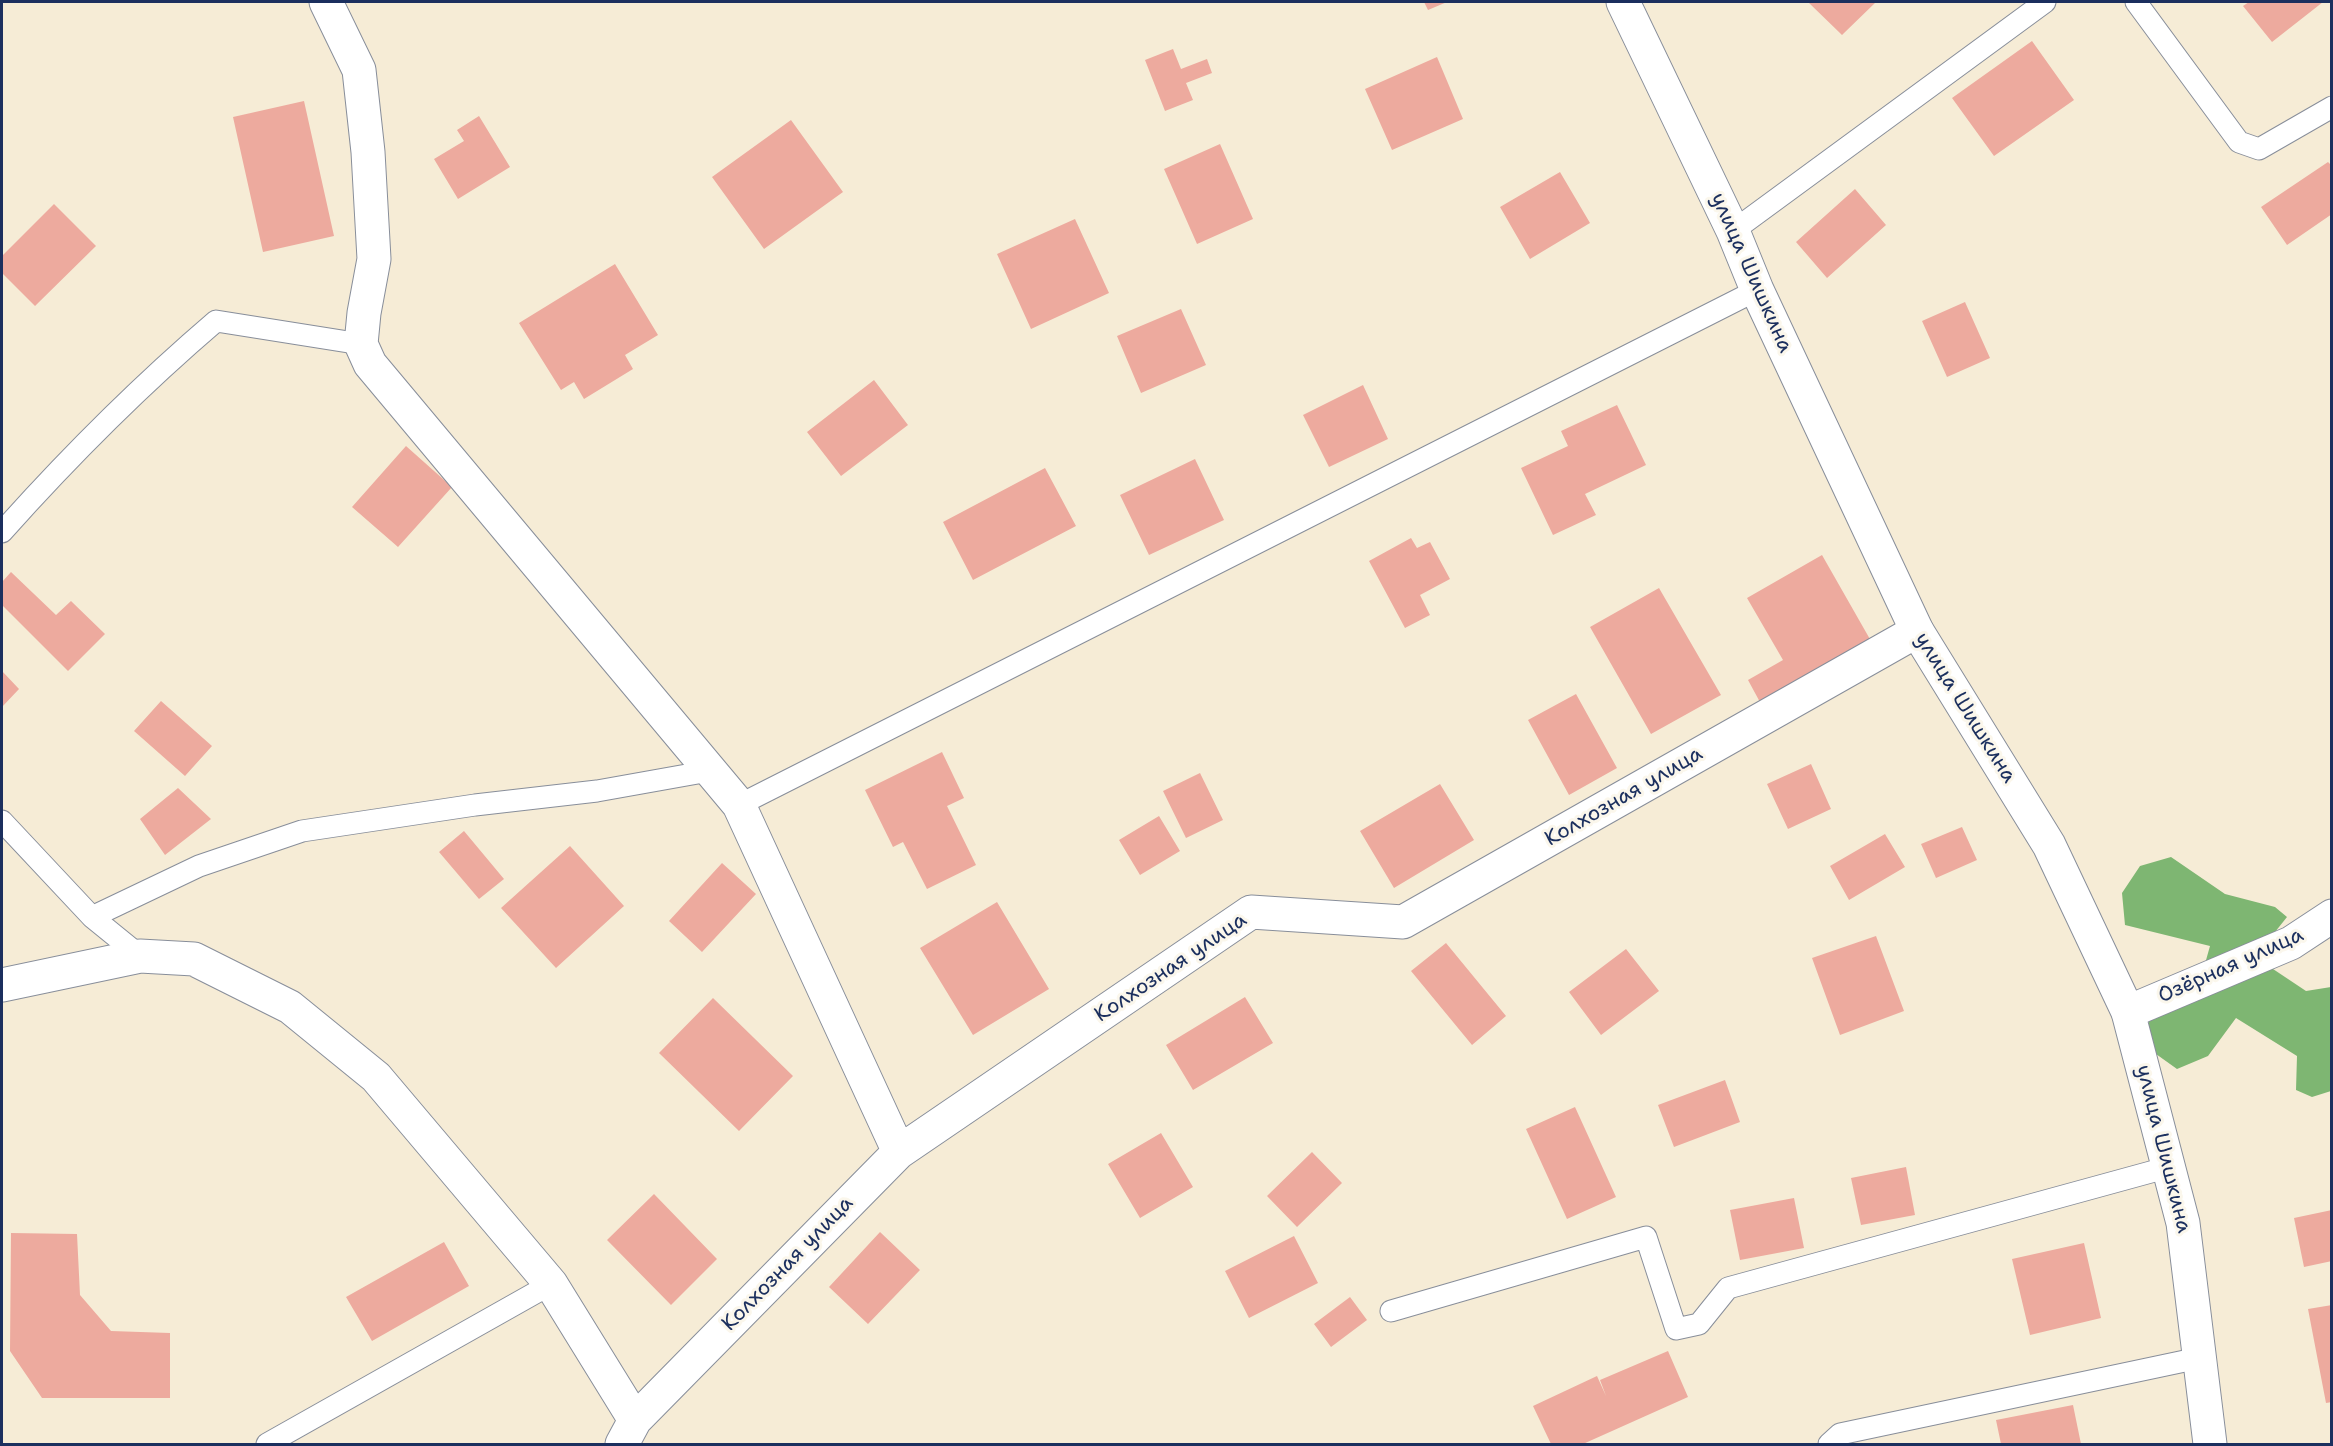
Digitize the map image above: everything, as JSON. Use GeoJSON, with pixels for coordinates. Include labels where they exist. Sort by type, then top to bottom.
{"type":"FeatureCollection","features":[{"type":"Feature","properties":{"kind":"street"},"geometry":{"type":"LineString","coordinates":[[326,2],[359,70],[368,152],[374,259],[361,344],[370,364],[739,806],[899,1152]]}},
{"type":"Feature","properties":{"kind":"street","name":"улица Шишкина"},"geometry":{"type":"LineString","coordinates":[[1623,2],[1733,231],[1757,290],[1917,631],[2049,845],[2128,1012],[2183,1222],[2210,1444]]}},
{"type":"Feature","properties":{"kind":"street","name":"Колхозная улица"},"geometry":{"type":"LineString","coordinates":[[629,1432],[899,1152],[1251,912],[1403,922],[1917,631]]}},
{"type":"Feature","properties":{"kind":"street","name":"Озёрная улица"},"geometry":{"type":"LineString","coordinates":[[2128,1012],[2291,943],[2331,916]]}},
{"type":"Feature","properties":{"kind":"street"},"geometry":{"type":"LineString","coordinates":[[2,985],[140,956],[194,959],[290,1007],[376,1077],[551,1284],[629,1432]]}},
{"type":"Feature","properties":{"kind":"lane"},"geometry":{"type":"LineString","coordinates":[[1733,231],[2045,2]]}},
{"type":"Feature","properties":{"kind":"lane"},"geometry":{"type":"LineString","coordinates":[[2136,2],[2240,142],[2259,149],[2331,107]]}},
{"type":"Feature","properties":{"kind":"lane"},"geometry":{"type":"LineString","coordinates":[[739,806],[1757,290]]}},
{"type":"Feature","properties":{"kind":"lane"},"geometry":{"type":"LineString","coordinates":[[2,532],[61,466],[171,360],[216,321],[361,344]]}},
{"type":"Feature","properties":{"kind":"lane"},"geometry":{"type":"LineString","coordinates":[[92,917],[199,866],[302,831],[475,805],[597,792],[709,771]]}},
{"type":"Feature","properties":{"kind":"lane"},"geometry":{"type":"LineString","coordinates":[[2,821],[92,917],[140,956]]}},
{"type":"Feature","properties":{"kind":"lane"},"geometry":{"type":"LineString","coordinates":[[1391,1311],[1646,1237],[1676,1329],[1699,1324],[1728,1288],[2169,1167]]}},
{"type":"Feature","properties":{"kind":"lane"},"geometry":{"type":"LineString","coordinates":[[267,1444],[551,1284]]}},
{"type":"Feature","properties":{"kind":"lane"},"geometry":{"type":"LineString","coordinates":[[1829,1444],[1840,1434],[2199,1358]]}},
{"type":"Feature","properties":{"kind":"green space"},"geometry":{"type":"Polygon","coordinates":[[[2171,857],[2225,894],[2275,907],[2287,917],[2255,957],[2306,991],[2331,987],[2331,1091],[2312,1097],[2296,1090],[2297,1056],[2236,1018],[2208,1056],[2177,1069],[2149,1049],[2149,1015],[2201,978],[2210,946],[2125,925],[2122,893],[2140,866],[2171,857]]]}},
{"type":"Feature","properties":{"kind":"building"},"geometry":{"type":"Polygon","coordinates":[[[1424,2],[1447,2],[1428,10],[1424,2]]]}},
{"type":"Feature","properties":{"kind":"building"},"geometry":{"type":"Polygon","coordinates":[[[1808,2],[1876,2],[1842,35],[1808,2]]]}},
{"type":"Feature","properties":{"kind":"building"},"geometry":{"type":"Polygon","coordinates":[[[2249,2],[2323,2],[2272,42],[2243,6],[2249,2]]]}},
{"type":"Feature","properties":{"kind":"building"},"geometry":{"type":"Polygon","coordinates":[[[2032,41],[2074,100],[1994,156],[1952,98],[2032,41]]]}},
{"type":"Feature","properties":{"kind":"building"},"geometry":{"type":"Polygon","coordinates":[[[1173,49],[1181,69],[1207,59],[1212,73],[1186,83],[1193,100],[1165,111],[1145,60],[1173,49]]]}},
{"type":"Feature","properties":{"kind":"building"},"geometry":{"type":"Polygon","coordinates":[[[1437,57],[1463,119],[1392,150],[1365,89],[1437,57]]]}},
{"type":"Feature","properties":{"kind":"building"},"geometry":{"type":"Polygon","coordinates":[[[304,101],[334,236],[263,252],[233,117],[304,101]]]}},
{"type":"Feature","properties":{"kind":"building"},"geometry":{"type":"Polygon","coordinates":[[[479,116],[510,167],[458,199],[434,159],[464,141],[457,130],[479,116]]]}},
{"type":"Feature","properties":{"kind":"building"},"geometry":{"type":"Polygon","coordinates":[[[791,120],[843,192],[764,249],[712,177],[791,120]]]}},
{"type":"Feature","properties":{"kind":"building"},"geometry":{"type":"Polygon","coordinates":[[[1220,144],[1253,219],[1197,244],[1164,169],[1220,144]]]}},
{"type":"Feature","properties":{"kind":"building"},"geometry":{"type":"Polygon","coordinates":[[[2328,162],[2332,166],[2332,214],[2287,245],[2261,207],[2328,162]]]}},
{"type":"Feature","properties":{"kind":"building"},"geometry":{"type":"Polygon","coordinates":[[[1560,172],[1590,223],[1530,259],[1500,207],[1560,172]]]}},
{"type":"Feature","properties":{"kind":"building"},"geometry":{"type":"Polygon","coordinates":[[[1855,189],[1886,225],[1827,278],[1796,242],[1855,189]]]}},
{"type":"Feature","properties":{"kind":"building"},"geometry":{"type":"Polygon","coordinates":[[[54,204],[96,246],[35,306],[2,273],[2,256],[54,204]]]}},
{"type":"Feature","properties":{"kind":"building"},"geometry":{"type":"Polygon","coordinates":[[[1075,219],[1109,293],[1031,329],[997,254],[1075,219]]]}},
{"type":"Feature","properties":{"kind":"building"},"geometry":{"type":"Polygon","coordinates":[[[615,264],[658,335],[625,355],[633,369],[584,399],[574,382],[561,390],[519,323],[615,264]]]}},
{"type":"Feature","properties":{"kind":"building"},"geometry":{"type":"Polygon","coordinates":[[[1965,302],[1990,358],[1947,377],[1922,321],[1965,302]]]}},
{"type":"Feature","properties":{"kind":"building"},"geometry":{"type":"Polygon","coordinates":[[[1181,309],[1206,365],[1141,393],[1117,336],[1181,309]]]}},
{"type":"Feature","properties":{"kind":"building"},"geometry":{"type":"Polygon","coordinates":[[[874,380],[908,425],[841,476],[807,432],[874,380]]]}},
{"type":"Feature","properties":{"kind":"building"},"geometry":{"type":"Polygon","coordinates":[[[1363,385],[1388,439],[1329,467],[1303,415],[1363,385]]]}},
{"type":"Feature","properties":{"kind":"building"},"geometry":{"type":"Polygon","coordinates":[[[1617,405],[1646,465],[1585,494],[1596,515],[1553,535],[1521,468],[1568,446],[1561,431],[1617,405]]]}},
{"type":"Feature","properties":{"kind":"building"},"geometry":{"type":"Polygon","coordinates":[[[406,446],[452,487],[398,547],[352,507],[406,446]]]}},
{"type":"Feature","properties":{"kind":"building"},"geometry":{"type":"Polygon","coordinates":[[[1195,459],[1224,520],[1149,555],[1120,495],[1195,459]]]}},
{"type":"Feature","properties":{"kind":"building"},"geometry":{"type":"Polygon","coordinates":[[[1045,468],[1076,526],[973,580],[943,522],[1045,468]]]}},
{"type":"Feature","properties":{"kind":"building"},"geometry":{"type":"Polygon","coordinates":[[[1411,538],[1417,548],[1430,542],[1450,579],[1420,595],[1430,615],[1405,628],[1369,561],[1411,538]]]}},
{"type":"Feature","properties":{"kind":"building"},"geometry":{"type":"Polygon","coordinates":[[[1822,555],[1871,641],[1761,704],[1748,680],[1783,660],[1747,598],[1822,555]]]}},
{"type":"Feature","properties":{"kind":"building"},"geometry":{"type":"Polygon","coordinates":[[[11,572],[56,615],[71,601],[105,634],[68,671],[2,605],[2,582],[11,572]]]}},
{"type":"Feature","properties":{"kind":"building"},"geometry":{"type":"Polygon","coordinates":[[[1659,588],[1721,695],[1651,734],[1590,627],[1659,588]]]}},
{"type":"Feature","properties":{"kind":"building"},"geometry":{"type":"Polygon","coordinates":[[[2,671],[19,689],[2,707],[2,671]]]}},
{"type":"Feature","properties":{"kind":"building"},"geometry":{"type":"Polygon","coordinates":[[[1576,694],[1617,768],[1569,795],[1528,720],[1576,694]]]}},
{"type":"Feature","properties":{"kind":"building"},"geometry":{"type":"Polygon","coordinates":[[[161,701],[212,746],[185,776],[134,731],[161,701]]]}},
{"type":"Feature","properties":{"kind":"building"},"geometry":{"type":"Polygon","coordinates":[[[942,752],[964,798],[947,806],[976,865],[927,889],[903,842],[893,847],[865,790],[942,752]]]}},
{"type":"Feature","properties":{"kind":"building"},"geometry":{"type":"Polygon","coordinates":[[[1811,764],[1831,809],[1788,829],[1767,784],[1811,764]]]}},
{"type":"Feature","properties":{"kind":"building"},"geometry":{"type":"Polygon","coordinates":[[[1200,773],[1223,820],[1186,838],[1163,791],[1200,773]]]}},
{"type":"Feature","properties":{"kind":"building"},"geometry":{"type":"Polygon","coordinates":[[[1440,784],[1474,840],[1394,888],[1360,831],[1440,784]]]}},
{"type":"Feature","properties":{"kind":"building"},"geometry":{"type":"Polygon","coordinates":[[[178,788],[211,819],[165,855],[140,819],[178,788]]]}},
{"type":"Feature","properties":{"kind":"building"},"geometry":{"type":"Polygon","coordinates":[[[1159,816],[1180,851],[1140,875],[1119,840],[1159,816]]]}},
{"type":"Feature","properties":{"kind":"building"},"geometry":{"type":"Polygon","coordinates":[[[1962,827],[1977,860],[1936,878],[1921,844],[1962,827]]]}},
{"type":"Feature","properties":{"kind":"building"},"geometry":{"type":"Polygon","coordinates":[[[464,831],[504,879],[479,899],[439,852],[464,831]]]}},
{"type":"Feature","properties":{"kind":"building"},"geometry":{"type":"Polygon","coordinates":[[[1885,834],[1905,867],[1849,900],[1830,866],[1885,834]]]}},
{"type":"Feature","properties":{"kind":"building"},"geometry":{"type":"Polygon","coordinates":[[[570,846],[624,906],[556,968],[501,908],[570,846]]]}},
{"type":"Feature","properties":{"kind":"building"},"geometry":{"type":"Polygon","coordinates":[[[722,863],[756,894],[702,952],[669,921],[722,863]]]}},
{"type":"Feature","properties":{"kind":"building"},"geometry":{"type":"Polygon","coordinates":[[[997,902],[1049,989],[973,1035],[920,948],[997,902]]]}},
{"type":"Feature","properties":{"kind":"building"},"geometry":{"type":"Polygon","coordinates":[[[1876,936],[1904,1011],[1840,1035],[1812,958],[1876,936]]]}},
{"type":"Feature","properties":{"kind":"building"},"geometry":{"type":"Polygon","coordinates":[[[1446,943],[1506,1016],[1472,1045],[1411,971],[1446,943]]]}},
{"type":"Feature","properties":{"kind":"building"},"geometry":{"type":"Polygon","coordinates":[[[1626,949],[1659,991],[1601,1035],[1569,992],[1626,949]]]}},
{"type":"Feature","properties":{"kind":"building"},"geometry":{"type":"Polygon","coordinates":[[[1245,997],[1273,1043],[1193,1090],[1166,1045],[1245,997]]]}},
{"type":"Feature","properties":{"kind":"building"},"geometry":{"type":"Polygon","coordinates":[[[713,998],[793,1076],[739,1131],[659,1053],[713,998]]]}},
{"type":"Feature","properties":{"kind":"building"},"geometry":{"type":"Polygon","coordinates":[[[1725,1080],[1740,1122],[1674,1147],[1658,1105],[1725,1080]]]}},
{"type":"Feature","properties":{"kind":"building"},"geometry":{"type":"Polygon","coordinates":[[[1575,1107],[1616,1197],[1567,1219],[1526,1129],[1575,1107]]]}},
{"type":"Feature","properties":{"kind":"building"},"geometry":{"type":"Polygon","coordinates":[[[1161,1133],[1193,1187],[1140,1218],[1108,1164],[1161,1133]]]}},
{"type":"Feature","properties":{"kind":"building"},"geometry":{"type":"Polygon","coordinates":[[[1312,1152],[1342,1183],[1297,1227],[1267,1196],[1312,1152]]]}},
{"type":"Feature","properties":{"kind":"building"},"geometry":{"type":"Polygon","coordinates":[[[1906,1167],[1915,1215],[1861,1225],[1851,1178],[1906,1167]]]}},
{"type":"Feature","properties":{"kind":"building"},"geometry":{"type":"Polygon","coordinates":[[[654,1194],[717,1259],[671,1305],[607,1240],[654,1194]]]}},
{"type":"Feature","properties":{"kind":"building"},"geometry":{"type":"Polygon","coordinates":[[[1794,1198],[1804,1248],[1740,1260],[1730,1210],[1794,1198]]]}},
{"type":"Feature","properties":{"kind":"building"},"geometry":{"type":"Polygon","coordinates":[[[2332,1210],[2332,1261],[2304,1267],[2294,1218],[2332,1210]]]}},
{"type":"Feature","properties":{"kind":"building"},"geometry":{"type":"Polygon","coordinates":[[[880,1232],[920,1270],[868,1324],[829,1287],[880,1232]]]}},
{"type":"Feature","properties":{"kind":"building"},"geometry":{"type":"Polygon","coordinates":[[[11,1233],[77,1234],[80,1295],[111,1331],[170,1333],[170,1398],[42,1398],[10,1351],[11,1233]]]}},
{"type":"Feature","properties":{"kind":"building"},"geometry":{"type":"Polygon","coordinates":[[[1294,1236],[1318,1283],[1249,1318],[1225,1271],[1294,1236]]]}},
{"type":"Feature","properties":{"kind":"building"},"geometry":{"type":"Polygon","coordinates":[[[444,1242],[469,1286],[372,1341],[346,1297],[444,1242]]]}},
{"type":"Feature","properties":{"kind":"building"},"geometry":{"type":"Polygon","coordinates":[[[2084,1243],[2101,1318],[2030,1335],[2012,1259],[2084,1243]]]}},
{"type":"Feature","properties":{"kind":"building"},"geometry":{"type":"Polygon","coordinates":[[[1350,1297],[1367,1320],[1331,1347],[1314,1324],[1350,1297]]]}},
{"type":"Feature","properties":{"kind":"building"},"geometry":{"type":"Polygon","coordinates":[[[2332,1305],[2332,1402],[2326,1403],[2308,1309],[2332,1305]]]}},
{"type":"Feature","properties":{"kind":"building"},"geometry":{"type":"Polygon","coordinates":[[[1668,1351],[1688,1397],[1583,1444],[1551,1444],[1533,1406],[1597,1376],[1606,1396],[1600,1380],[1668,1351]]]}},
{"type":"Feature","properties":{"kind":"building"},"geometry":{"type":"Polygon","coordinates":[[[2073,1405],[2081,1444],[2001,1444],[1996,1420],[2073,1405]]]}}]}
